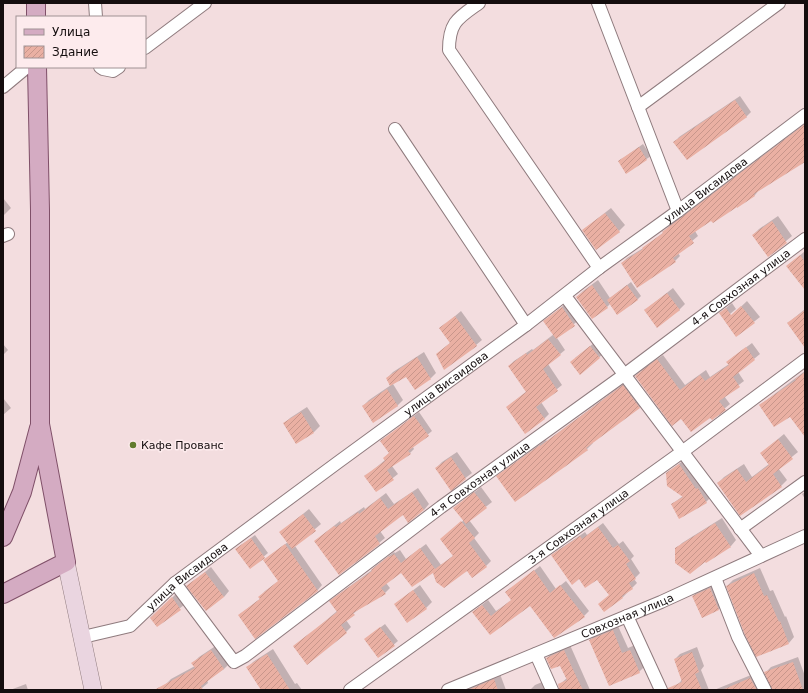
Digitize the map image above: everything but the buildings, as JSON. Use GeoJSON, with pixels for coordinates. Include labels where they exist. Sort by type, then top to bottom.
{"type":"FeatureCollection","features":[{"type":"Feature","properties":{"kind":"main road"},"geometry":{"type":"LineString","coordinates":[[36,3],[36,16]]}},
{"type":"Feature","properties":{"kind":"main road"},"geometry":{"type":"LineString","coordinates":[[37,68],[40,210],[40,424],[66,562],[93,690]]}},
{"type":"Feature","properties":{"kind":"main road"},"geometry":{"type":"LineString","coordinates":[[3,537],[22,492],[40,424]]}},
{"type":"Feature","properties":{"kind":"main road"},"geometry":{"type":"LineString","coordinates":[[3,594],[66,562]]}},
{"type":"Feature","properties":{"kind":"street"},"geometry":{"type":"LineString","coordinates":[[95,3],[96,16]]}},
{"type":"Feature","properties":{"kind":"street"},"geometry":{"type":"LineString","coordinates":[[146,47],[206,3]]}},
{"type":"Feature","properties":{"kind":"street"},"geometry":{"type":"LineString","coordinates":[[479,3],[453,23],[449,38],[449,50],[599,268]]}},
{"type":"Feature","properties":{"kind":"street"},"geometry":{"type":"LineString","coordinates":[[598,3],[678,211]]}},
{"type":"Feature","properties":{"kind":"street"},"geometry":{"type":"LineString","coordinates":[[638,107],[779,3]]}},
{"type":"Feature","properties":{"kind":"street"},"geometry":{"type":"LineString","coordinates":[[3,87],[26,68]]}},
{"type":"Feature","properties":{"kind":"street"},"geometry":{"type":"LineString","coordinates":[[102,68],[113,71],[117,68]]}},
{"type":"Feature","properties":{"kind":"street","name":"улица Висаидова"},"geometry":{"type":"LineString","coordinates":[[82,637],[130,626],[175,583],[336,463],[526,325],[599,268],[678,211],[805,115]]}},
{"type":"Feature","properties":{"kind":"street"},"geometry":{"type":"LineString","coordinates":[[395,129],[526,325]]}},
{"type":"Feature","properties":{"kind":"street","name":"4-я Совхозная улица"},"geometry":{"type":"LineString","coordinates":[[175,583],[234,662],[245,656],[440,507],[624,375],[805,239]]}},
{"type":"Feature","properties":{"kind":"street"},"geometry":{"type":"LineString","coordinates":[[564,296],[761,556]]}},
{"type":"Feature","properties":{"kind":"street","name":"3-я Совхозная улица"},"geometry":{"type":"LineString","coordinates":[[350,690],[682,452],[805,360]]}},
{"type":"Feature","properties":{"kind":"street"},"geometry":{"type":"LineString","coordinates":[[740,529],[805,482]]}},
{"type":"Feature","properties":{"kind":"street","name":"Совхозная улица"},"geometry":{"type":"LineString","coordinates":[[448,690],[627,616],[804,538]]}},
{"type":"Feature","properties":{"kind":"street"},"geometry":{"type":"LineString","coordinates":[[715,578],[738,637],[765,690]]}},
{"type":"Feature","properties":{"kind":"street"},"geometry":{"type":"LineString","coordinates":[[627,616],[661,690]]}},
{"type":"Feature","properties":{"kind":"street"},"geometry":{"type":"LineString","coordinates":[[536,654],[552,690]]}},
{"type":"Feature","properties":{"kind":"place","name":"Кафе Прованс"},"geometry":{"type":"Point","coordinates":[133,445]}}]}
